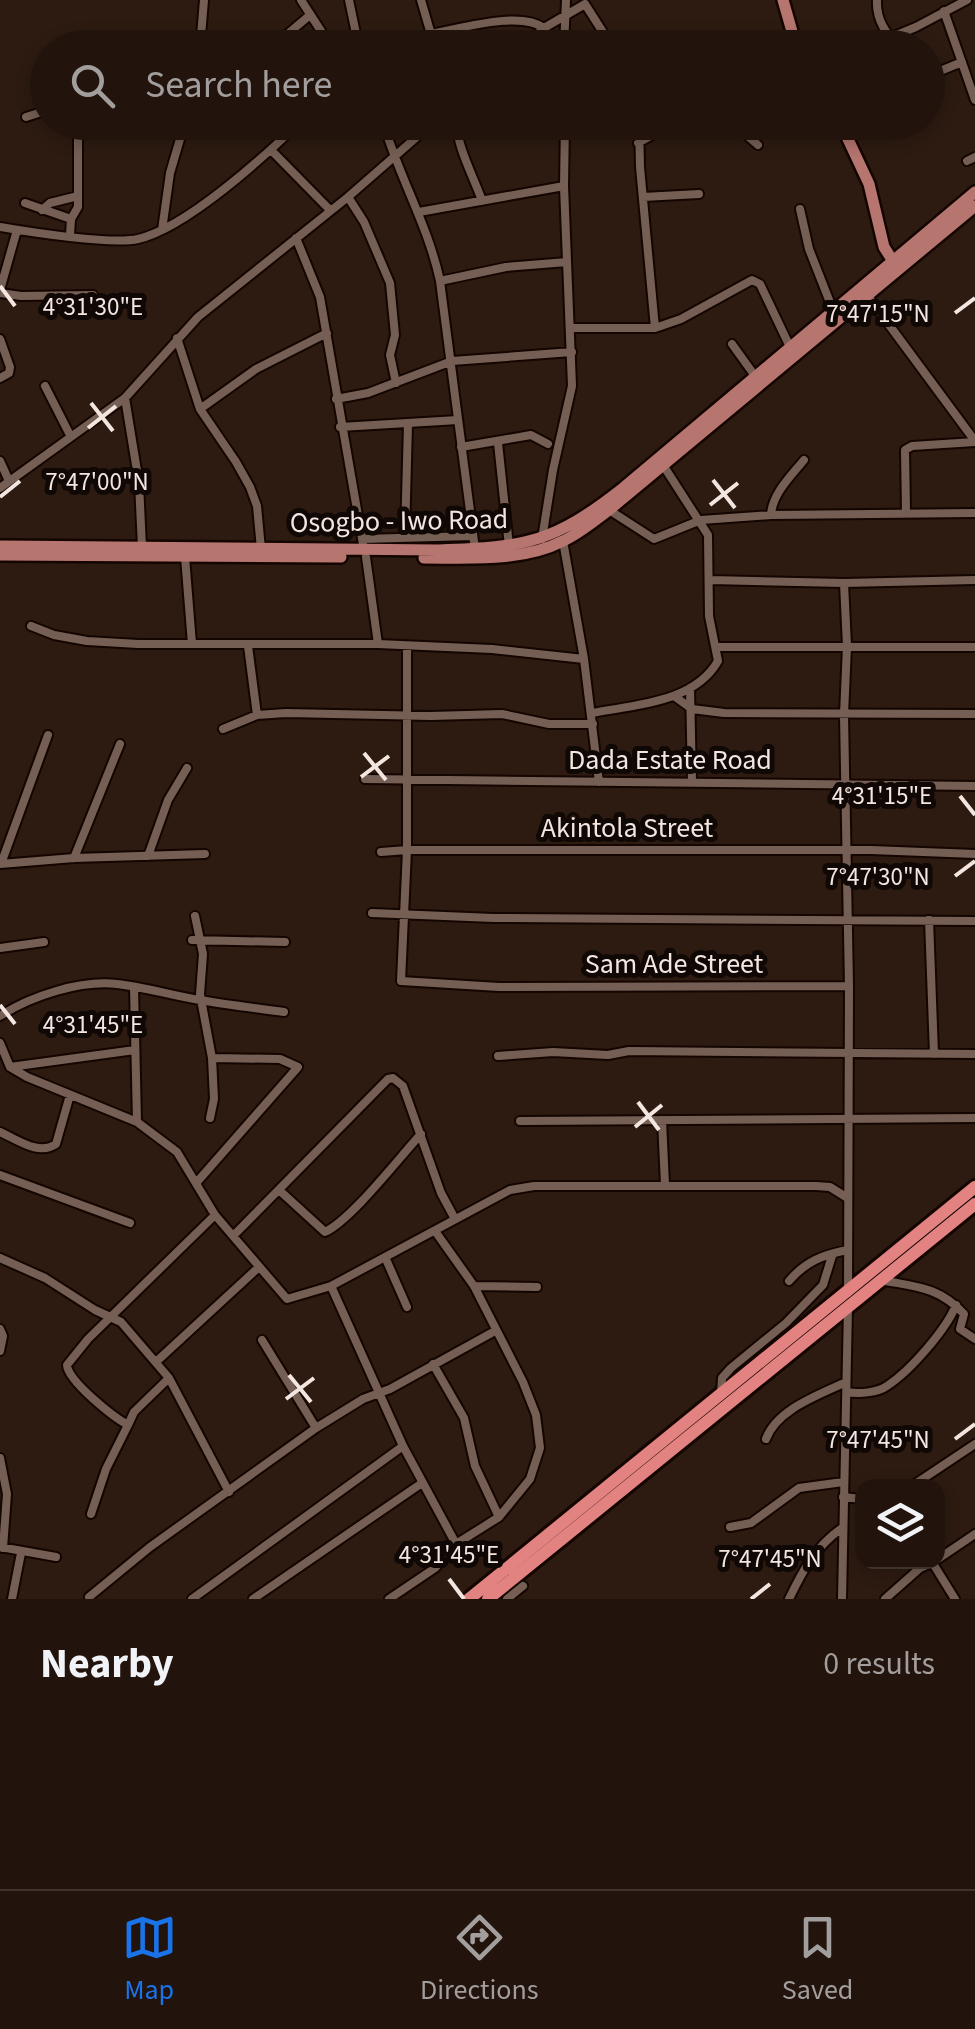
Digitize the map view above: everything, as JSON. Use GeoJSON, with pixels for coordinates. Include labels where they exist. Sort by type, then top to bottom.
{"type":"FeatureCollection","features":[{"type":"Feature","properties":{"kind":"highway"},"geometry":{"type":"LineString","coordinates":[[469,1599],[975,1187]]}},
{"type":"Feature","properties":{"kind":"highway"},"geometry":{"type":"LineString","coordinates":[[488,1599],[975,1204]]}},
{"type":"Feature","properties":{"kind":"main road"},"geometry":{"type":"LineString","coordinates":[[784,0],[795,30]]}},
{"type":"Feature","properties":{"kind":"main road"},"geometry":{"type":"LineString","coordinates":[[848,140],[869,184],[881,236],[895,265]]}},
{"type":"Feature","properties":{"kind":"main road","name":"Osogbo - Iwo Road"},"geometry":{"type":"LineString","coordinates":[[0,546],[364,548],[502,556],[528,553],[563,541],[664,465],[975,192]]}},
{"type":"Feature","properties":{"kind":"main road","name":"Osogbo - Iwo Road"},"geometry":{"type":"LineString","coordinates":[[895,265],[975,206]]}},
{"type":"Feature","properties":{"kind":"main road"},"geometry":{"type":"LineString","coordinates":[[865,290],[881,236]]}},
{"type":"Feature","properties":{"kind":"main road","name":"Osogbo - Iwo Road"},"geometry":{"type":"LineString","coordinates":[[0,555],[185,557],[474,542],[509,546],[542,539],[572,526],[599,506],[833,310],[865,290]]}},
{"type":"Feature","properties":{"kind":"street"},"geometry":{"type":"LineString","coordinates":[[202,30],[204,0]]}},
{"type":"Feature","properties":{"kind":"street"},"geometry":{"type":"LineString","coordinates":[[301,0],[320,30]]}},
{"type":"Feature","properties":{"kind":"street"},"geometry":{"type":"LineString","coordinates":[[349,0],[355,30]]}},
{"type":"Feature","properties":{"kind":"street"},"geometry":{"type":"LineString","coordinates":[[421,0],[429,30]]}},
{"type":"Feature","properties":{"kind":"street"},"geometry":{"type":"LineString","coordinates":[[565,30],[566,0]]}},
{"type":"Feature","properties":{"kind":"street"},"geometry":{"type":"LineString","coordinates":[[877,0],[878,16],[886,30]]}},
{"type":"Feature","properties":{"kind":"street"},"geometry":{"type":"LineString","coordinates":[[934,0],[975,100]]}},
{"type":"Feature","properties":{"kind":"street"},"geometry":{"type":"LineString","coordinates":[[906,30],[968,0]]}},
{"type":"Feature","properties":{"kind":"street"},"geometry":{"type":"LineString","coordinates":[[454,30],[513,20],[533,20],[544,28],[587,2],[603,30]]}},
{"type":"Feature","properties":{"kind":"street"},"geometry":{"type":"LineString","coordinates":[[292,30],[310,15]]}},
{"type":"Feature","properties":{"kind":"street"},"geometry":{"type":"LineString","coordinates":[[945,68],[962,62]]}},
{"type":"Feature","properties":{"kind":"street"},"geometry":{"type":"LineString","coordinates":[[26,117],[30,116]]}},
{"type":"Feature","properties":{"kind":"street"},"geometry":{"type":"LineString","coordinates":[[70,235],[71,220],[78,207],[78,140]]}},
{"type":"Feature","properties":{"kind":"street"},"geometry":{"type":"LineString","coordinates":[[162,230],[170,172],[180,140]]}},
{"type":"Feature","properties":{"kind":"street"},"geometry":{"type":"LineString","coordinates":[[0,227],[137,240],[162,230],[281,140]]}},
{"type":"Feature","properties":{"kind":"street"},"geometry":{"type":"LineString","coordinates":[[364,548],[405,536],[474,542],[440,281],[432,246],[388,140]]}},
{"type":"Feature","properties":{"kind":"street"},"geometry":{"type":"LineString","coordinates":[[0,488],[125,398],[210,307],[413,140]]}},
{"type":"Feature","properties":{"kind":"street"},"geometry":{"type":"LineString","coordinates":[[459,140],[482,200]]}},
{"type":"Feature","properties":{"kind":"street"},"geometry":{"type":"LineString","coordinates":[[542,539],[572,386],[564,140]]}},
{"type":"Feature","properties":{"kind":"street"},"geometry":{"type":"LineString","coordinates":[[638,140],[655,328]]}},
{"type":"Feature","properties":{"kind":"street"},"geometry":{"type":"LineString","coordinates":[[638,143],[643,140]]}},
{"type":"Feature","properties":{"kind":"street"},"geometry":{"type":"LineString","coordinates":[[752,140],[758,145]]}},
{"type":"Feature","properties":{"kind":"street"},"geometry":{"type":"LineString","coordinates":[[271,150],[329,209]]}},
{"type":"Feature","properties":{"kind":"street"},"geometry":{"type":"LineString","coordinates":[[419,212],[564,186]]}},
{"type":"Feature","properties":{"kind":"street"},"geometry":{"type":"LineString","coordinates":[[644,197],[700,194]]}},
{"type":"Feature","properties":{"kind":"street"},"geometry":{"type":"LineString","coordinates":[[42,210],[60,199],[78,196]]}},
{"type":"Feature","properties":{"kind":"street"},"geometry":{"type":"LineString","coordinates":[[348,197],[364,222],[390,283],[395,335],[390,355],[396,384]]}},
{"type":"Feature","properties":{"kind":"street"},"geometry":{"type":"LineString","coordinates":[[60,199],[71,220]]}},
{"type":"Feature","properties":{"kind":"street"},"geometry":{"type":"LineString","coordinates":[[25,203],[71,220]]}},
{"type":"Feature","properties":{"kind":"street"},"geometry":{"type":"LineString","coordinates":[[800,209],[809,249],[833,310]]}},
{"type":"Feature","properties":{"kind":"street"},"geometry":{"type":"LineString","coordinates":[[17,230],[0,291],[21,296],[93,295]]}},
{"type":"Feature","properties":{"kind":"street"},"geometry":{"type":"LineString","coordinates":[[296,238],[320,298],[328,333],[340,427],[378,644]]}},
{"type":"Feature","properties":{"kind":"street"},"geometry":{"type":"LineString","coordinates":[[440,281],[506,267],[568,262]]}},
{"type":"Feature","properties":{"kind":"street"},"geometry":{"type":"LineString","coordinates":[[572,328],[655,328],[681,319],[752,280],[760,284],[790,347]]}},
{"type":"Feature","properties":{"kind":"street"},"geometry":{"type":"LineString","coordinates":[[865,290],[975,442]]}},
{"type":"Feature","properties":{"kind":"street"},"geometry":{"type":"LineString","coordinates":[[200,409],[256,369],[328,333]]}},
{"type":"Feature","properties":{"kind":"street"},"geometry":{"type":"LineString","coordinates":[[0,338],[10,368],[0,378]]}},
{"type":"Feature","properties":{"kind":"street"},"geometry":{"type":"LineString","coordinates":[[178,338],[200,409],[250,488],[257,506],[261,549]]}},
{"type":"Feature","properties":{"kind":"street"},"geometry":{"type":"LineString","coordinates":[[732,344],[756,376]]}},
{"type":"Feature","properties":{"kind":"street"},"geometry":{"type":"LineString","coordinates":[[336,399],[396,384],[452,361],[572,352]]}},
{"type":"Feature","properties":{"kind":"street"},"geometry":{"type":"LineString","coordinates":[[45,386],[71,437]]}},
{"type":"Feature","properties":{"kind":"street"},"geometry":{"type":"LineString","coordinates":[[125,398],[139,483],[142,548]]}},
{"type":"Feature","properties":{"kind":"street"},"geometry":{"type":"LineString","coordinates":[[340,427],[458,420]]}},
{"type":"Feature","properties":{"kind":"street"},"geometry":{"type":"LineString","coordinates":[[405,536],[408,424]]}},
{"type":"Feature","properties":{"kind":"street"},"geometry":{"type":"LineString","coordinates":[[461,448],[531,436],[548,444]]}},
{"type":"Feature","properties":{"kind":"street"},"geometry":{"type":"LineString","coordinates":[[498,442],[509,546]]}},
{"type":"Feature","properties":{"kind":"street"},"geometry":{"type":"LineString","coordinates":[[906,512],[906,450],[912,446],[975,442]]}},
{"type":"Feature","properties":{"kind":"street"},"geometry":{"type":"LineString","coordinates":[[771,515],[778,493],[804,460]]}},
{"type":"Feature","properties":{"kind":"street"},"geometry":{"type":"LineString","coordinates":[[0,461],[10,481]]}},
{"type":"Feature","properties":{"kind":"street"},"geometry":{"type":"LineString","coordinates":[[592,713],[674,696],[690,688],[718,661],[709,616],[708,535],[664,465]]}},
{"type":"Feature","properties":{"kind":"street"},"geometry":{"type":"LineString","coordinates":[[609,510],[654,540],[701,520],[975,512]]}},
{"type":"Feature","properties":{"kind":"street"},"geometry":{"type":"LineString","coordinates":[[563,541],[584,659],[599,782]]}},
{"type":"Feature","properties":{"kind":"street"},"geometry":{"type":"LineString","coordinates":[[185,557],[192,644]]}},
{"type":"Feature","properties":{"kind":"street"},"geometry":{"type":"LineString","coordinates":[[710,580],[844,584],[975,580]]}},
{"type":"Feature","properties":{"kind":"street"},"geometry":{"type":"LineString","coordinates":[[842,1599],[850,1226],[846,1197],[849,986],[844,584]]}},
{"type":"Feature","properties":{"kind":"street"},"geometry":{"type":"LineString","coordinates":[[31,626],[54,635],[87,640],[492,648],[584,659]]}},
{"type":"Feature","properties":{"kind":"street"},"geometry":{"type":"LineString","coordinates":[[248,646],[258,715]]}},
{"type":"Feature","properties":{"kind":"street"},"geometry":{"type":"LineString","coordinates":[[404,916],[406,646]]}},
{"type":"Feature","properties":{"kind":"street"},"geometry":{"type":"LineString","coordinates":[[717,647],[975,647]]}},
{"type":"Feature","properties":{"kind":"street"},"geometry":{"type":"LineString","coordinates":[[690,688],[692,782]]}},
{"type":"Feature","properties":{"kind":"street"},"geometry":{"type":"LineString","coordinates":[[674,696],[692,709],[844,716],[975,714]]}},
{"type":"Feature","properties":{"kind":"street"},"geometry":{"type":"LineString","coordinates":[[223,729],[258,715],[502,714],[549,724],[593,724]]}},
{"type":"Feature","properties":{"kind":"street"},"geometry":{"type":"LineString","coordinates":[[48,735],[0,864],[205,854]]}},
{"type":"Feature","properties":{"kind":"street"},"geometry":{"type":"LineString","coordinates":[[74,858],[120,744]]}},
{"type":"Feature","properties":{"kind":"street"},"geometry":{"type":"LineString","coordinates":[[148,856],[168,800],[187,768]]}},
{"type":"Feature","properties":{"kind":"street","name":"Dada Estate Road"},"geometry":{"type":"LineString","coordinates":[[365,779],[975,786]]}},
{"type":"Feature","properties":{"kind":"street","name":"Akintola Street"},"geometry":{"type":"LineString","coordinates":[[381,852],[975,854]]}},
{"type":"Feature","properties":{"kind":"street"},"geometry":{"type":"LineString","coordinates":[[372,913],[975,921]]}},
{"type":"Feature","properties":{"kind":"street"},"geometry":{"type":"LineString","coordinates":[[195,916],[202,1001],[212,1058],[214,1099],[210,1118]]}},
{"type":"Feature","properties":{"kind":"street","name":"Sam Ade Street"},"geometry":{"type":"LineString","coordinates":[[404,916],[401,981],[498,987],[849,986]]}},
{"type":"Feature","properties":{"kind":"street"},"geometry":{"type":"LineString","coordinates":[[928,920],[934,1054]]}},
{"type":"Feature","properties":{"kind":"street"},"geometry":{"type":"LineString","coordinates":[[196,940],[285,942]]}},
{"type":"Feature","properties":{"kind":"street"},"geometry":{"type":"LineString","coordinates":[[0,948],[44,942]]}},
{"type":"Feature","properties":{"kind":"street"},"geometry":{"type":"LineString","coordinates":[[0,1016],[78,986],[117,984],[284,1012]]}},
{"type":"Feature","properties":{"kind":"street"},"geometry":{"type":"LineString","coordinates":[[134,988],[137,1122]]}},
{"type":"Feature","properties":{"kind":"street"},"geometry":{"type":"LineString","coordinates":[[0,1043],[10,1067],[137,1122],[177,1152],[215,1215],[287,1299],[331,1286],[496,1195],[534,1186],[816,1186],[830,1187],[846,1197]]}},
{"type":"Feature","properties":{"kind":"street"},"geometry":{"type":"LineString","coordinates":[[10,1067],[135,1050]]}},
{"type":"Feature","properties":{"kind":"street"},"geometry":{"type":"LineString","coordinates":[[498,1056],[553,1052],[975,1054]]}},
{"type":"Feature","properties":{"kind":"street"},"geometry":{"type":"LineString","coordinates":[[198,1182],[298,1066],[280,1060],[212,1058]]}},
{"type":"Feature","properties":{"kind":"street"},"geometry":{"type":"LineString","coordinates":[[233,1236],[388,1079],[396,1079],[403,1086],[441,1193],[455,1219]]}},
{"type":"Feature","properties":{"kind":"street"},"geometry":{"type":"LineString","coordinates":[[0,1132],[39,1149],[52,1148],[70,1095]]}},
{"type":"Feature","properties":{"kind":"street"},"geometry":{"type":"LineString","coordinates":[[520,1120],[975,1118]]}},
{"type":"Feature","properties":{"kind":"street"},"geometry":{"type":"LineString","coordinates":[[662,1120],[665,1186]]}},
{"type":"Feature","properties":{"kind":"street"},"geometry":{"type":"LineString","coordinates":[[278,1190],[325,1232],[358,1205],[421,1134]]}},
{"type":"Feature","properties":{"kind":"street"},"geometry":{"type":"LineString","coordinates":[[0,1175],[130,1224]]}},
{"type":"Feature","properties":{"kind":"street"},"geometry":{"type":"LineString","coordinates":[[128,1425],[108,1412],[66,1372],[72,1357],[215,1215]]}},
{"type":"Feature","properties":{"kind":"street"},"geometry":{"type":"LineString","coordinates":[[389,1599],[435,1568],[456,1544],[498,1517],[530,1479],[540,1448],[536,1415],[524,1382],[474,1286],[435,1231]]}},
{"type":"Feature","properties":{"kind":"street"},"geometry":{"type":"LineString","coordinates":[[789,1281],[810,1260],[848,1250]]}},
{"type":"Feature","properties":{"kind":"street"},"geometry":{"type":"LineString","coordinates":[[721,1394],[722,1378],[731,1368],[823,1285],[832,1256]]}},
{"type":"Feature","properties":{"kind":"street"},"geometry":{"type":"LineString","coordinates":[[385,1257],[406,1308]]}},
{"type":"Feature","properties":{"kind":"street"},"geometry":{"type":"LineString","coordinates":[[0,1258],[46,1278],[120,1322],[169,1378],[230,1492]]}},
{"type":"Feature","properties":{"kind":"street"},"geometry":{"type":"LineString","coordinates":[[157,1361],[260,1267]]}},
{"type":"Feature","properties":{"kind":"street"},"geometry":{"type":"LineString","coordinates":[[881,1280],[907,1282],[915,1289],[934,1291],[956,1305],[964,1314],[960,1329],[975,1340]]}},
{"type":"Feature","properties":{"kind":"street"},"geometry":{"type":"LineString","coordinates":[[331,1286],[403,1446],[456,1544]]}},
{"type":"Feature","properties":{"kind":"street"},"geometry":{"type":"LineString","coordinates":[[474,1286],[537,1287]]}},
{"type":"Feature","properties":{"kind":"street"},"geometry":{"type":"LineString","coordinates":[[766,1438],[774,1422],[804,1402],[847,1387],[866,1392],[886,1388],[941,1332],[956,1305]]}},
{"type":"Feature","properties":{"kind":"street"},"geometry":{"type":"LineString","coordinates":[[0,1328],[4,1336],[0,1351]]}},
{"type":"Feature","properties":{"kind":"street"},"geometry":{"type":"LineString","coordinates":[[89,1596],[150,1547],[316,1428],[495,1331]]}},
{"type":"Feature","properties":{"kind":"street"},"geometry":{"type":"LineString","coordinates":[[262,1340],[316,1428]]}},
{"type":"Feature","properties":{"kind":"street"},"geometry":{"type":"LineString","coordinates":[[433,1364],[464,1418],[475,1466],[498,1517]]}},
{"type":"Feature","properties":{"kind":"street"},"geometry":{"type":"LineString","coordinates":[[91,1514],[106,1469],[134,1412],[169,1378]]}},
{"type":"Feature","properties":{"kind":"street"},"geometry":{"type":"LineString","coordinates":[[922,1479],[975,1444]]}},
{"type":"Feature","properties":{"kind":"street"},"geometry":{"type":"LineString","coordinates":[[192,1599],[403,1446]]}},
{"type":"Feature","properties":{"kind":"street"},"geometry":{"type":"LineString","coordinates":[[0,1458],[7,1494],[2,1548],[56,1557]]}},
{"type":"Feature","properties":{"kind":"street"},"geometry":{"type":"LineString","coordinates":[[730,1527],[751,1523],[799,1488],[844,1482]]}},
{"type":"Feature","properties":{"kind":"street"},"geometry":{"type":"LineString","coordinates":[[254,1599],[422,1483]]}},
{"type":"Feature","properties":{"kind":"street"},"geometry":{"type":"LineString","coordinates":[[843,1497],[855,1498]]}},
{"type":"Feature","properties":{"kind":"street"},"geometry":{"type":"LineString","coordinates":[[789,1599],[800,1571],[842,1528]]}},
{"type":"Feature","properties":{"kind":"street"},"geometry":{"type":"LineString","coordinates":[[945,1554],[975,1534]]}},
{"type":"Feature","properties":{"kind":"street"},"geometry":{"type":"LineString","coordinates":[[12,1599],[22,1553]]}},
{"type":"Feature","properties":{"kind":"street"},"geometry":{"type":"LineString","coordinates":[[885,1599],[924,1569]]}},
{"type":"Feature","properties":{"kind":"street"},"geometry":{"type":"LineString","coordinates":[[938,1569],[955,1599]]}},
{"type":"Feature","properties":{"kind":"street"},"geometry":{"type":"LineString","coordinates":[[507,1599],[523,1586]]}}]}
